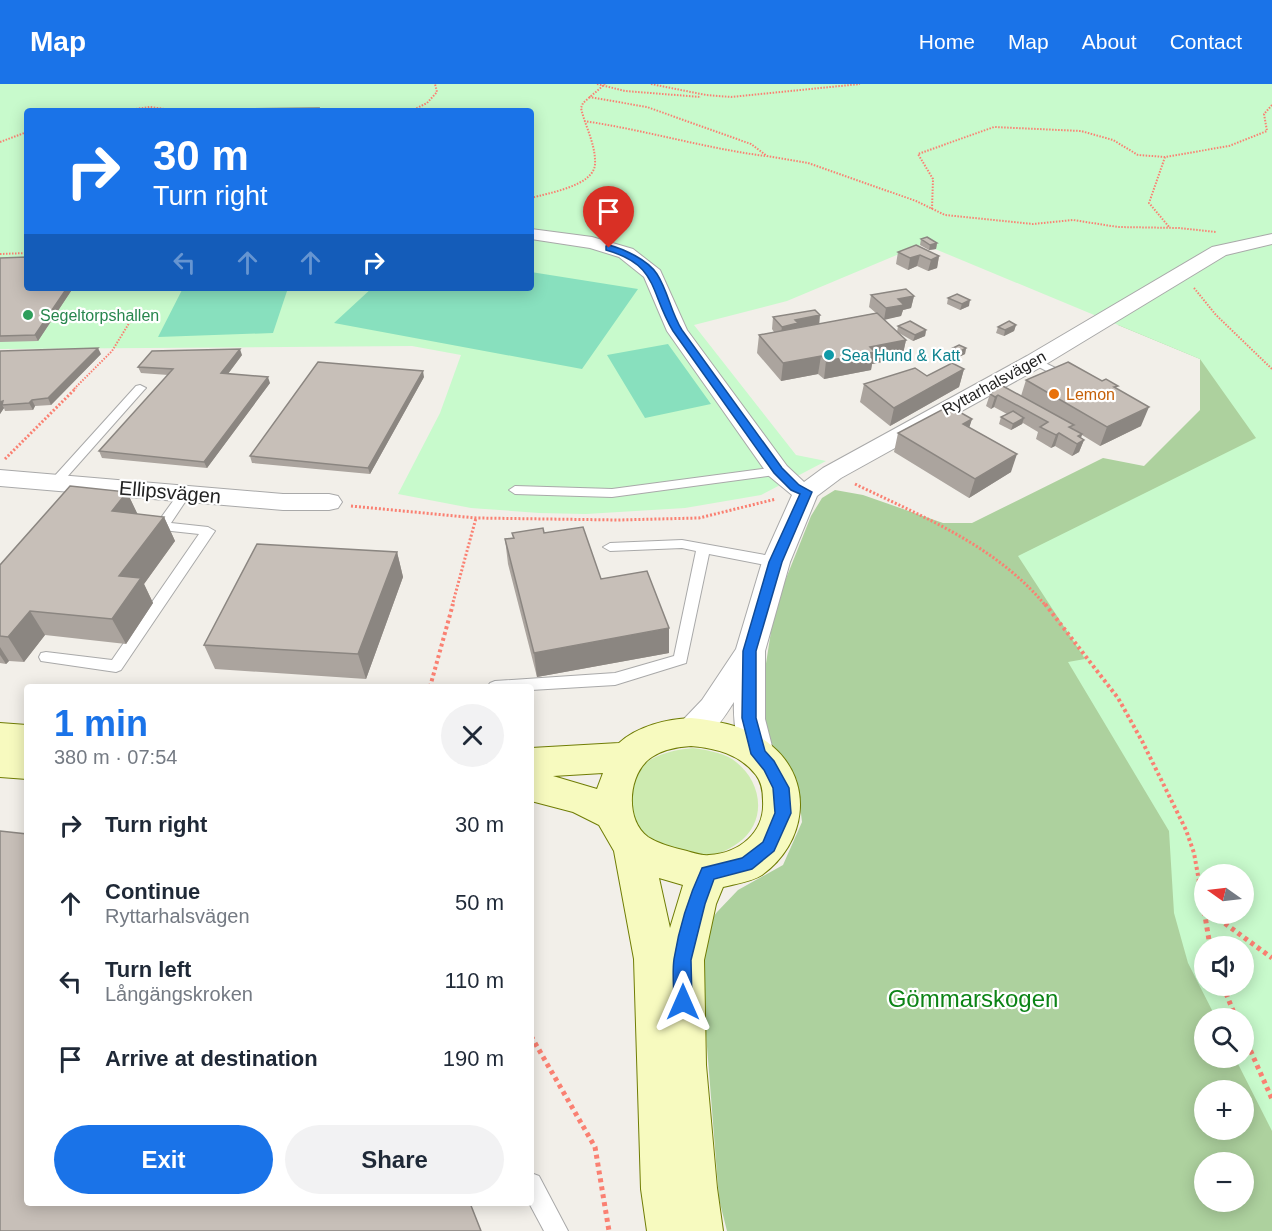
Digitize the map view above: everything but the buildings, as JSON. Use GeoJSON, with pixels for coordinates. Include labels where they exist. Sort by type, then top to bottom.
{"type":"FeatureCollection","features":[{"type":"Feature","properties":{"kind":"street"},"geometry":{"type":"LineString","coordinates":[[534,234],[592,243],[626,253],[653,274],[677,331],[778,471],[795,488],[806,492],[776,562],[750,651],[749,718],[758,754]]}},
{"type":"Feature","properties":{"kind":"street","name":"Ryttarhalsvägen"},"geometry":{"type":"LineString","coordinates":[[806,492],[832,474],[1035,361],[1219,251],[1262,241]]}},
{"type":"Feature","properties":{"kind":"street","name":"Ellipsvägen"},"geometry":{"type":"LineString","coordinates":[[3,478],[283,502],[329,502]]}},
{"type":"Feature","properties":{"kind":"street"},"geometry":{"type":"LineString","coordinates":[[691,732],[712,710],[750,651]]}},
{"type":"Feature","properties":{"kind":"street"},"geometry":{"type":"LineString","coordinates":[[534,787],[582,799],[623,831],[667,864],[708,873],[746,864],[768,847],[783,813],[781,788],[769,765],[758,754],[736,741],[711,734],[691,732],[671,733],[639,747],[628,757],[616,784],[623,831],[655,959],[666,1189],[672,1231]]}},
{"type":"Feature","properties":{"kind":"street"},"geometry":{"type":"LineString","coordinates":[[0,737],[24,739]]}},
{"type":"Feature","properties":{"kind":"street"},"geometry":{"type":"LineString","coordinates":[[534,763],[628,757]]}},
{"type":"Feature","properties":{"kind":"street"},"geometry":{"type":"LineString","coordinates":[[0,762],[24,764]]}},
{"type":"Feature","properties":{"kind":"street"},"geometry":{"type":"LineString","coordinates":[[698,1231],[692,1188],[683,1065],[683,960],[696,904],[708,873]]}},
{"type":"Feature","properties":{"kind":"lane"},"geometry":{"type":"LineString","coordinates":[[1035,361],[1077,383]]}},
{"type":"Feature","properties":{"kind":"lane"},"geometry":{"type":"LineString","coordinates":[[55,483],[140,388]]}},
{"type":"Feature","properties":{"kind":"lane"},"geometry":{"type":"LineString","coordinates":[[515,490],[612,493],[778,471]]}},
{"type":"Feature","properties":{"kind":"lane"},"geometry":{"type":"LineString","coordinates":[[46,657],[116,666],[208,531],[162,526],[185,493]]}},
{"type":"Feature","properties":{"kind":"lane"},"geometry":{"type":"LineString","coordinates":[[610,548],[682,544],[776,562]]}},
{"type":"Feature","properties":{"kind":"lane"},"geometry":{"type":"LineString","coordinates":[[534,684],[615,679],[681,659],[703,548]]}},
{"type":"Feature","properties":{"kind":"lane"},"geometry":{"type":"LineString","coordinates":[[534,1190],[556,1231]]}},
{"type":"Feature","properties":{"kind":"path"},"geometry":{"type":"LineString","coordinates":[[416,108],[432,99],[437,92],[435,84]]}},
{"type":"Feature","properties":{"kind":"path"},"geometry":{"type":"LineString","coordinates":[[597,84],[644,93],[717,96],[752,96],[860,84]]}},
{"type":"Feature","properties":{"kind":"path"},"geometry":{"type":"LineString","coordinates":[[651,84],[717,96]]}},
{"type":"Feature","properties":{"kind":"path"},"geometry":{"type":"LineString","coordinates":[[534,197],[581,182],[591,175],[595,163],[581,108],[589,97],[604,85]]}},
{"type":"Feature","properties":{"kind":"path"},"geometry":{"type":"LineString","coordinates":[[589,97],[647,107],[751,144],[767,156]]}},
{"type":"Feature","properties":{"kind":"path"},"geometry":{"type":"LineString","coordinates":[[932,209],[935,183],[929,168],[918,154],[938,145],[994,128],[1048,128],[1081,131],[1113,140],[1138,155],[1165,157],[1228,146],[1267,131],[1264,114],[1272,105]]}},
{"type":"Feature","properties":{"kind":"path"},"geometry":{"type":"LineString","coordinates":[[143,108],[157,106],[166,108]]}},
{"type":"Feature","properties":{"kind":"path"},"geometry":{"type":"LineString","coordinates":[[584,121],[619,126],[721,150],[808,164],[916,201],[945,215],[1033,224],[1073,220],[1118,227],[1171,228],[1228,234],[1262,241]]}},
{"type":"Feature","properties":{"kind":"path"},"geometry":{"type":"LineString","coordinates":[[0,142],[24,133]]}},
{"type":"Feature","properties":{"kind":"path"},"geometry":{"type":"LineString","coordinates":[[1165,157],[1149,202],[1171,228]]}},
{"type":"Feature","properties":{"kind":"path"},"geometry":{"type":"LineString","coordinates":[[0,254],[24,253]]}},
{"type":"Feature","properties":{"kind":"path"},"geometry":{"type":"LineString","coordinates":[[1182,273],[1216,315],[1272,369]]}},
{"type":"Feature","properties":{"kind":"path"},"geometry":{"type":"LineString","coordinates":[[3,478],[112,351],[131,320]]}},
{"type":"Feature","properties":{"kind":"path"},"geometry":{"type":"LineString","coordinates":[[832,474],[964,537],[1009,567],[1036,594],[1077,643],[1118,698],[1186,830],[1196,864]]}},
{"type":"Feature","properties":{"kind":"path"},"geometry":{"type":"LineString","coordinates":[[329,502],[476,519],[618,520],[699,518],[806,492]]}},
{"type":"Feature","properties":{"kind":"path"},"geometry":{"type":"LineString","coordinates":[[431,684],[476,519]]}},
{"type":"Feature","properties":{"kind":"path"},"geometry":{"type":"LineString","coordinates":[[1226,924],[1272,958]]}},
{"type":"Feature","properties":{"kind":"path"},"geometry":{"type":"LineString","coordinates":[[534,1041],[595,1147],[609,1231]]}},
{"type":"Feature","properties":{"kind":"path"},"geometry":{"type":"LineString","coordinates":[[1254,1058],[1272,1099]]}},
{"type":"Feature","properties":{"kind":"green space"},"geometry":{"type":"Polygon","coordinates":[[[0,84],[1272,84],[1272,1131],[1254,1095],[1254,1080],[1246,1080],[1240,1068],[1254,1068],[1254,1008],[1211,1008],[1205,996],[1254,996],[1254,936],[1194,936],[1194,975],[1188,963],[1174,913],[1169,831],[1068,662],[1085,659],[1018,556],[1256,438],[1200,359],[923,244],[787,301],[694,325],[796,455],[826,461],[761,495],[685,508],[586,514],[471,508],[398,494],[440,413],[461,355],[412,346],[0,349],[0,84]]]}},
{"type":"Feature","properties":{"kind":"green space","name":"Gömmarskogen"},"geometry":{"type":"Polygon","coordinates":[[[1272,242],[1272,1231],[727,1231],[719,1199],[705,1021],[703,931],[738,890],[783,865],[802,822],[797,780],[771,743],[759,708],[775,606],[811,516],[822,498],[835,490],[863,495],[943,523],[972,523],[1103,458],[1144,466],[1200,410],[1200,359],[1118,325],[1272,242]]]}},
{"type":"Feature","properties":{"kind":"green space"},"geometry":{"type":"Polygon","coordinates":[[[534,272],[638,289],[582,369],[334,323],[369,291],[534,291],[534,272]]]}},
{"type":"Feature","properties":{"kind":"green space"},"geometry":{"type":"Polygon","coordinates":[[[181,291],[287,291],[273,333],[158,337],[181,291]]]}},
{"type":"Feature","properties":{"kind":"green space"},"geometry":{"type":"Polygon","coordinates":[[[668,344],[711,404],[645,418],[607,355],[668,344]]]}},
{"type":"Feature","properties":{"kind":"green space"},"geometry":{"type":"Polygon","coordinates":[[[693,748],[718,753],[732,759],[742,767],[750,777],[758,800],[758,812],[748,834],[728,849],[700,856],[681,853],[661,845],[642,833],[633,820],[630,793],[633,776],[647,762],[674,751],[693,748]]]}},
{"type":"Feature","properties":{"kind":"place","name":"Segeltorpshallen"},"geometry":{"type":"Point","coordinates":[28,315]}},
{"type":"Feature","properties":{"kind":"place","name":"Sea Hund & Katt"},"geometry":{"type":"Point","coordinates":[829,355]}},
{"type":"Feature","properties":{"kind":"place","name":"Lemon"},"geometry":{"type":"Point","coordinates":[1054,394]}},
{"type":"Feature","properties":{"kind":"route"},"geometry":{"type":"LineString","coordinates":[[609,248],[626,253],[653,274],[677,331],[778,471],[795,488],[806,492],[776,562],[750,651],[749,718],[758,754],[769,765],[781,788],[783,813],[768,847],[746,864],[708,873],[696,904],[683,960],[683,1002]]}}]}
